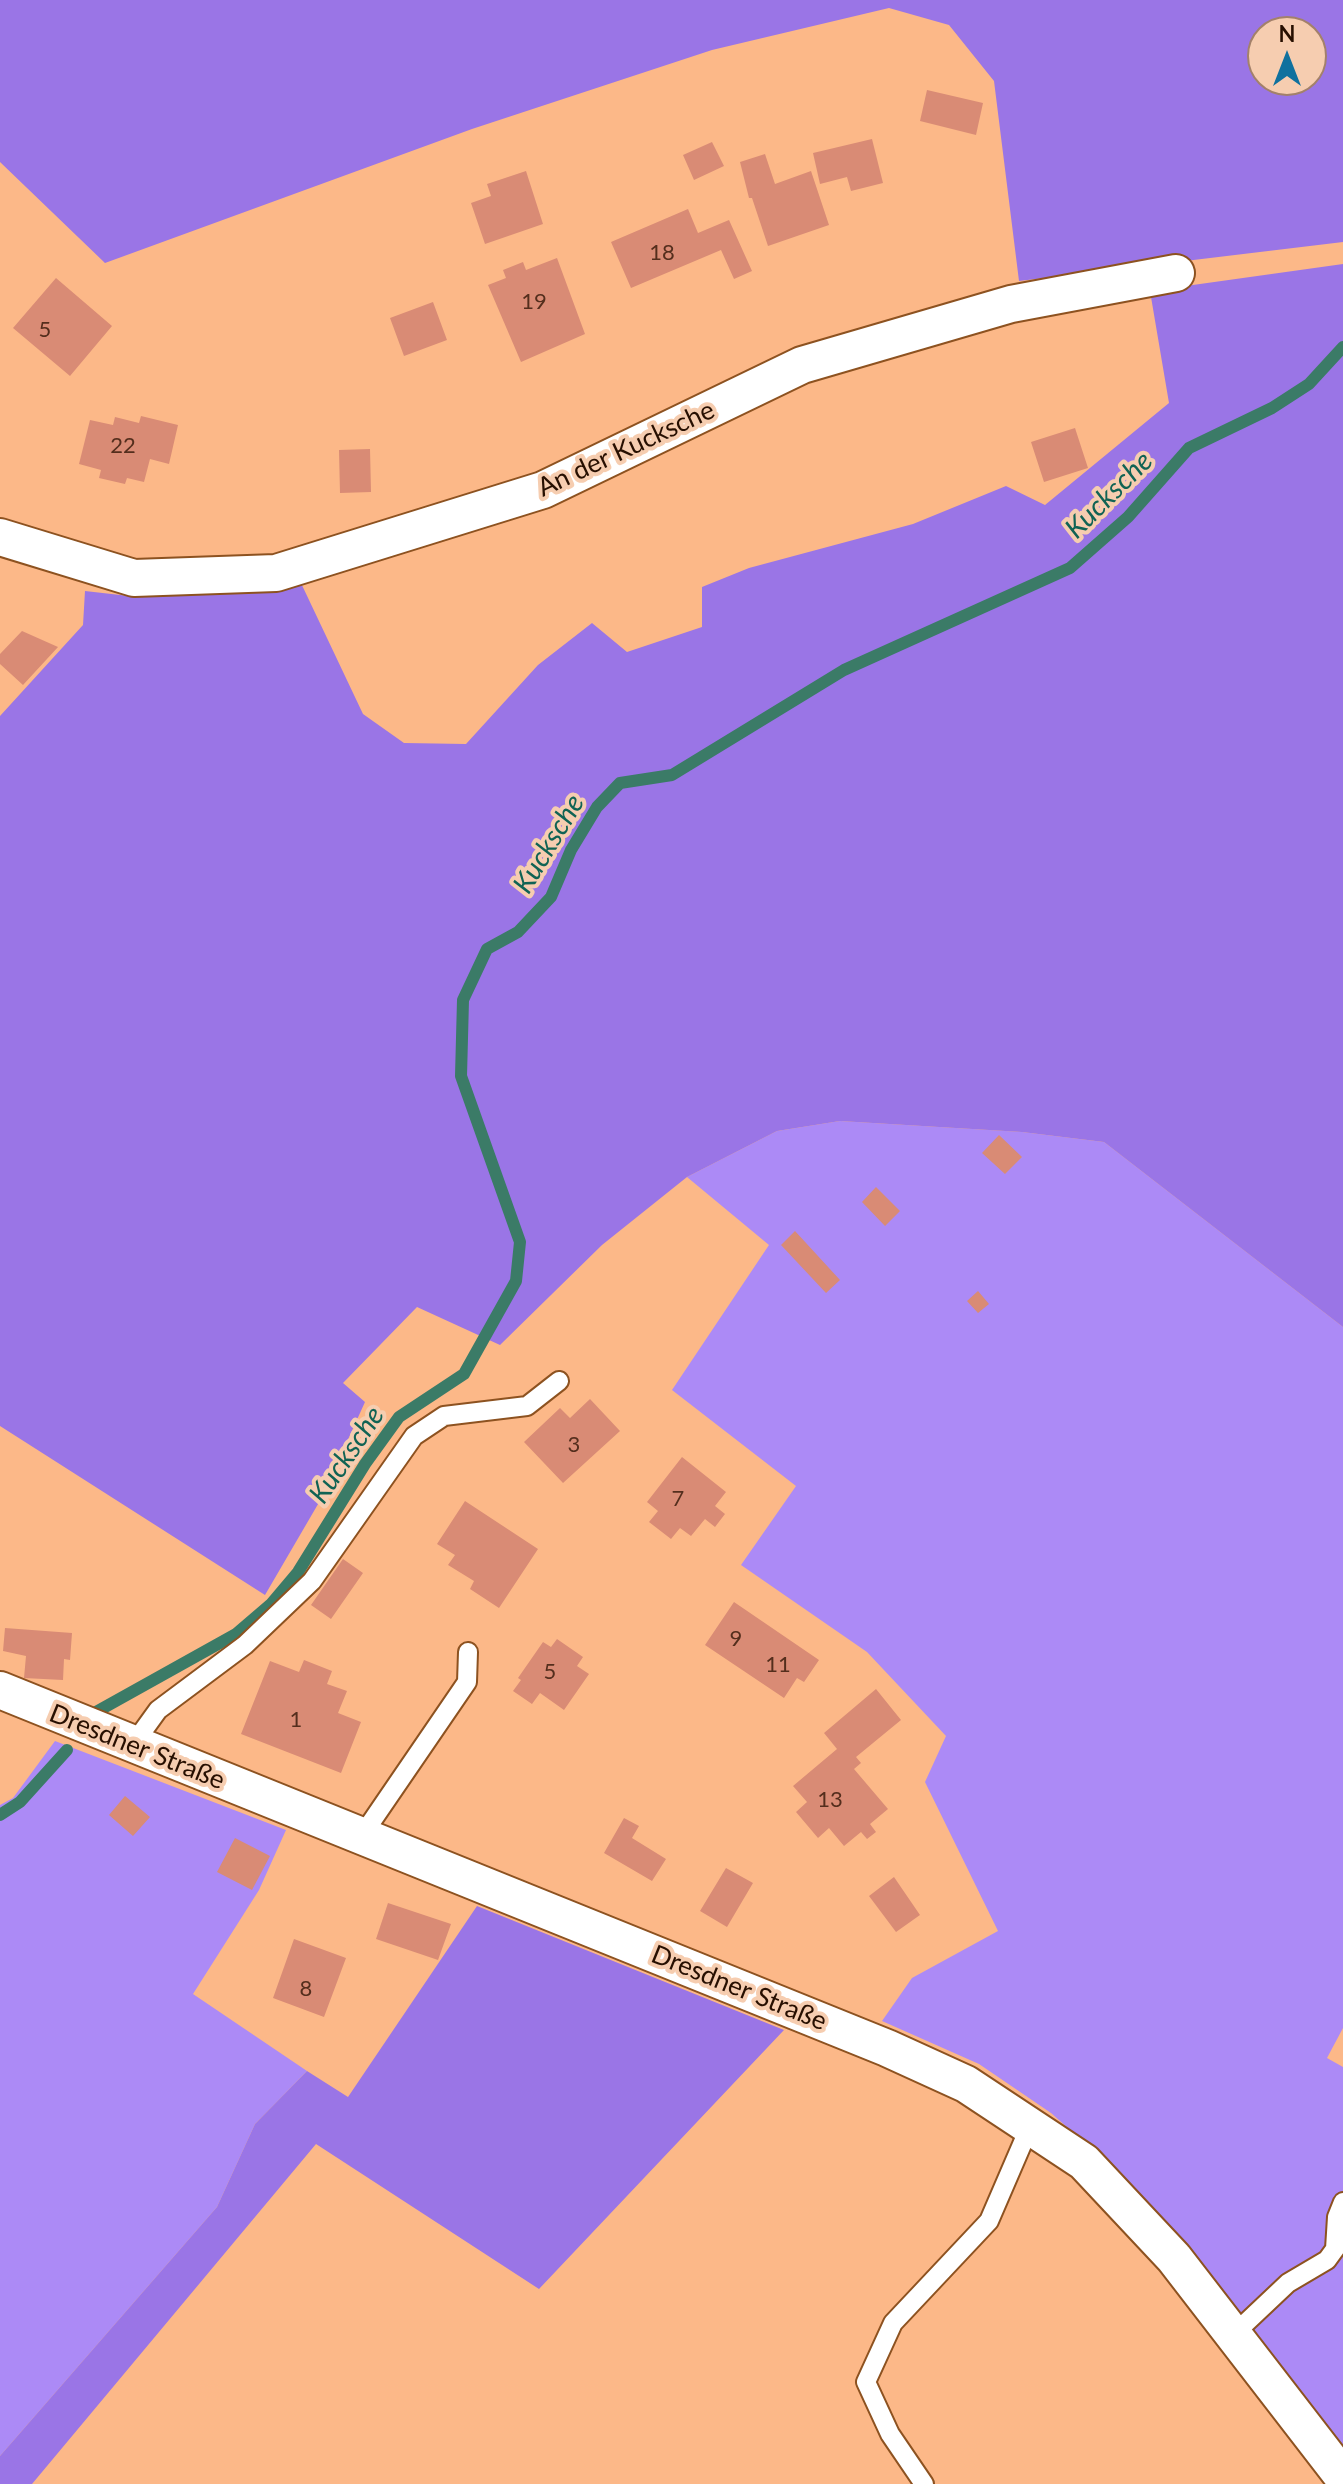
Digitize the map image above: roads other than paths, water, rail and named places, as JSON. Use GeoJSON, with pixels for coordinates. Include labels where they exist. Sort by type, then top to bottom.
{"type":"FeatureCollection","features":[{"type":"Feature","properties":{"kind":"street","name":"An der Kucksche"},"geometry":{"type":"LineString","coordinates":[[0,537],[70,561],[134,578],[276,573],[543,490],[802,365],[1011,304],[1176,273]]}},
{"type":"Feature","properties":{"kind":"street","name":"Dresdner Straße"},"geometry":{"type":"LineString","coordinates":[[0,1690],[132,1746],[887,2048],[966,2084],[1084,2162],[1174,2258],[1343,2477]]}},
{"type":"Feature","properties":{"kind":"lane"},"geometry":{"type":"LineString","coordinates":[[132,1746],[158,1710],[245,1645],[312,1581],[414,1436],[444,1416],[527,1406],[559,1381]]}},
{"type":"Feature","properties":{"kind":"lane"},"geometry":{"type":"LineString","coordinates":[[361,1837],[467,1682],[468,1652]]}},
{"type":"Feature","properties":{"kind":"lane"},"geometry":{"type":"LineString","coordinates":[[924,2484],[890,2434],[866,2382],[893,2323],[989,2221],[1030,2126]]}},
{"type":"Feature","properties":{"kind":"lane"},"geometry":{"type":"LineString","coordinates":[[1234,2334],[1288,2283],[1327,2260],[1335,2249],[1337,2217],[1343,2202]]}},
{"type":"Feature","properties":{"kind":"waterway","name":"Kucksche"},"geometry":{"type":"LineString","coordinates":[[96,1712],[236,1634],[271,1604],[298,1572],[365,1464],[399,1417],[464,1374],[516,1281],[520,1242],[461,1076],[463,1000],[487,949],[518,932],[551,897],[571,850],[597,807],[620,783],[672,775],[844,670],[1070,568],[1128,517],[1189,448],[1272,408],[1309,384],[1343,347]]}},
{"type":"Feature","properties":{"kind":"waterway","name":"Kucksche"},"geometry":{"type":"LineString","coordinates":[[0,1815],[20,1802],[67,1750]]}}]}
